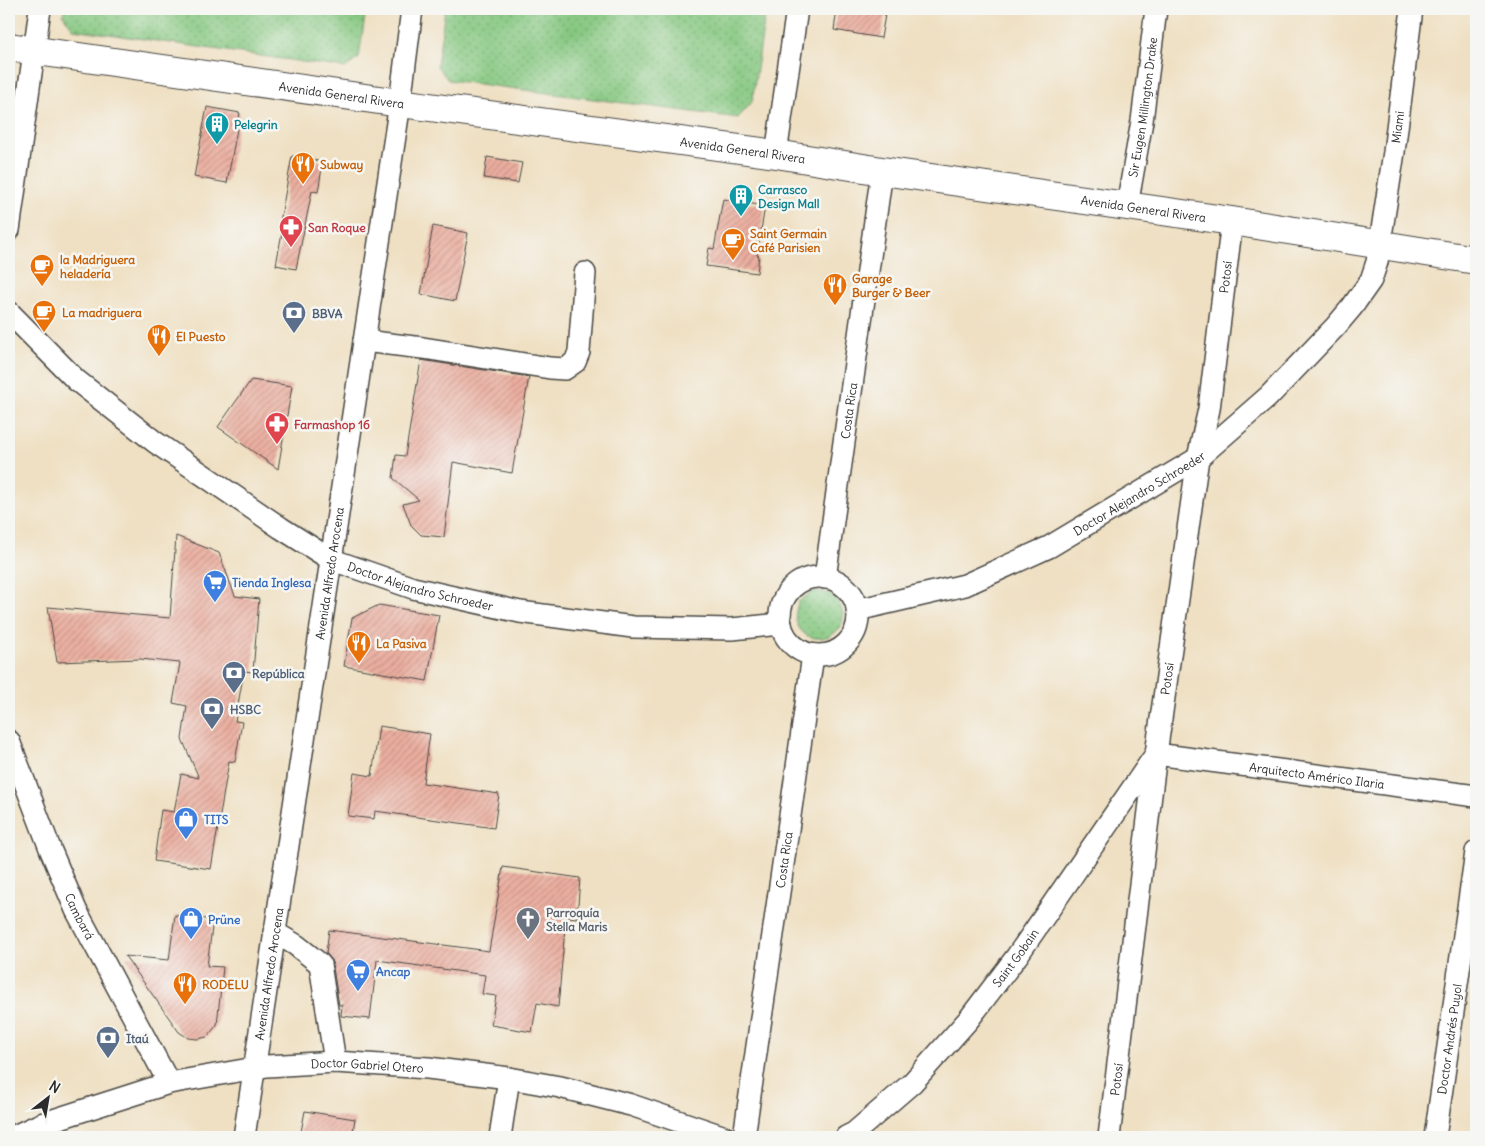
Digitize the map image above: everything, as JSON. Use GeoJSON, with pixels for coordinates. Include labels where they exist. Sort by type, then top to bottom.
{"type":"FeatureCollection","features":[{"type":"Feature","properties":{"kind":"main road","name":"Avenida General Rivera"},"geometry":{"type":"LineString","coordinates":[[22,49],[776,154],[1232,221],[1476,260]]}},
{"type":"Feature","properties":{"kind":"street"},"geometry":{"type":"LineString","coordinates":[[9,230],[22,49],[40,9]]}},
{"type":"Feature","properties":{"kind":"street","name":"Avenida Alfredo Arocena"},"geometry":{"type":"LineString","coordinates":[[244,1137],[400,103],[412,9]]}},
{"type":"Feature","properties":{"kind":"street"},"geometry":{"type":"LineString","coordinates":[[776,154],[796,9]]}},
{"type":"Feature","properties":{"kind":"street","name":"Sir Eugen Millington Drake"},"geometry":{"type":"LineString","coordinates":[[1127,206],[1142,122],[1156,9]]}},
{"type":"Feature","properties":{"kind":"street","name":"Miami"},"geometry":{"type":"LineString","coordinates":[[1379,244],[1394,152],[1412,9]]}},
{"type":"Feature","properties":{"kind":"street","name":"Costa Rica"},"geometry":{"type":"LineString","coordinates":[[825,578],[882,171]]}},
{"type":"Feature","properties":{"kind":"street","name":"Potosí"},"geometry":{"type":"LineString","coordinates":[[1109,1137],[1156,754],[1198,458],[1209,410],[1232,221]]}},
{"type":"Feature","properties":{"kind":"street","name":"Doctor Alejandro Schroeder"},"geometry":{"type":"LineString","coordinates":[[857,610],[965,585],[1049,547],[1198,458],[1268,397],[1352,307],[1371,280],[1377,262],[1379,244]]}},
{"type":"Feature","properties":{"kind":"street"},"geometry":{"type":"LineString","coordinates":[[364,341],[566,369],[575,362],[579,352],[585,273]]}},
{"type":"Feature","properties":{"kind":"street","name":"Doctor Alejandro Schroeder"},"geometry":{"type":"LineString","coordinates":[[9,312],[76,380],[155,442],[330,559],[413,588],[520,612],[633,627],[732,629],[781,624]]}},
{"type":"Feature","properties":{"kind":"street"},"geometry":{"type":"LineString","coordinates":[[814,578],[825,578],[840,583],[855,602],[857,610],[858,619],[853,636],[840,649],[822,655],[813,655],[796,648],[784,633],[781,624],[782,609],[787,594],[795,586],[814,578]]}},
{"type":"Feature","properties":{"kind":"street","name":"Costa Rica"},"geometry":{"type":"LineString","coordinates":[[744,1137],[813,655]]}},
{"type":"Feature","properties":{"kind":"street","name":"Cambará"},"geometry":{"type":"LineString","coordinates":[[9,742],[76,910],[169,1083]]}},
{"type":"Feature","properties":{"kind":"street","name":"Arquitecto Américo Ilaria"},"geometry":{"type":"LineString","coordinates":[[1156,754],[1476,796]]}},
{"type":"Feature","properties":{"kind":"street","name":"Saint Gobain"},"geometry":{"type":"LineString","coordinates":[[846,1137],[912,1083],[969,1019],[1017,956],[1156,754]]}},
{"type":"Feature","properties":{"kind":"street","name":"Doctor Andrés Puyol"},"geometry":{"type":"LineString","coordinates":[[1436,1137],[1476,852]]}},
{"type":"Feature","properties":{"kind":"street"},"geometry":{"type":"LineString","coordinates":[[274,932],[296,945],[320,964],[335,1062]]}},
{"type":"Feature","properties":{"kind":"street","name":"Doctor Gabriel Otero"},"geometry":{"type":"LineString","coordinates":[[12,1137],[41,1124],[169,1083],[267,1066],[335,1062],[428,1068],[509,1078],[560,1087],[631,1105],[725,1137]]}},
{"type":"Feature","properties":{"kind":"street"},"geometry":{"type":"LineString","coordinates":[[500,1137],[509,1078]]}},
{"type":"Feature","properties":{"kind":"green space"},"geometry":{"type":"Polygon","coordinates":[[[64,9],[366,9],[359,58],[345,68],[73,29],[63,15],[64,9]]]}},
{"type":"Feature","properties":{"kind":"green space"},"geometry":{"type":"Polygon","coordinates":[[[445,9],[766,9],[752,102],[738,118],[448,80],[437,66],[445,9]]]}},
{"type":"Feature","properties":{"kind":"green space"},"geometry":{"type":"Polygon","coordinates":[[[813,591],[825,592],[834,597],[839,603],[843,614],[842,624],[828,636],[810,637],[801,631],[796,621],[795,614],[798,602],[813,591]]]}},
{"type":"Feature","properties":{"kind":"building"},"geometry":{"type":"Polygon","coordinates":[[[837,9],[886,9],[881,38],[834,30],[837,9]]]}},
{"type":"Feature","properties":{"kind":"building","name":"Pelegrin"},"geometry":{"type":"Polygon","coordinates":[[[207,107],[240,113],[227,183],[194,177],[207,107]]]}},
{"type":"Feature","properties":{"kind":"building"},"geometry":{"type":"Polygon","coordinates":[[[292,156],[323,162],[318,192],[312,191],[296,269],[276,265],[284,222],[280,222],[292,156]]]}},
{"type":"Feature","properties":{"kind":"building"},"geometry":{"type":"Polygon","coordinates":[[[487,157],[522,163],[518,183],[484,178],[487,157]]]}},
{"type":"Feature","properties":{"kind":"building"},"geometry":{"type":"Polygon","coordinates":[[[723,199],[765,206],[757,255],[759,256],[757,273],[706,266],[709,248],[714,249],[723,199]]]}},
{"type":"Feature","properties":{"kind":"building"},"geometry":{"type":"Polygon","coordinates":[[[433,226],[468,233],[455,301],[421,294],[433,226]]]}},
{"type":"Feature","properties":{"kind":"building"},"geometry":{"type":"Polygon","coordinates":[[[421,360],[529,377],[512,473],[453,462],[444,537],[421,535],[411,525],[403,504],[419,500],[393,478],[396,455],[405,456],[421,360]]]}},
{"type":"Feature","properties":{"kind":"building"},"geometry":{"type":"Polygon","coordinates":[[[251,380],[292,386],[278,469],[218,427],[251,380]]]}},
{"type":"Feature","properties":{"kind":"building"},"geometry":{"type":"Polygon","coordinates":[[[176,536],[219,553],[235,596],[259,599],[253,672],[244,671],[235,721],[242,722],[235,762],[229,761],[211,869],[154,861],[161,810],[174,812],[181,774],[199,778],[182,739],[187,706],[173,703],[180,663],[140,659],[57,662],[48,607],[170,618],[176,536]]]}},
{"type":"Feature","properties":{"kind":"building"},"geometry":{"type":"Polygon","coordinates":[[[379,605],[439,615],[427,681],[344,666],[352,618],[379,605]]]}},
{"type":"Feature","properties":{"kind":"building"},"geometry":{"type":"Polygon","coordinates":[[[379,726],[430,734],[423,783],[499,794],[494,828],[375,811],[374,819],[348,816],[354,773],[372,776],[379,726]]]}},
{"type":"Feature","properties":{"kind":"building","name":"Parroquía Stella Maris"},"geometry":{"type":"Polygon","coordinates":[[[503,867],[580,878],[577,918],[566,917],[558,1007],[537,1003],[532,1032],[491,1025],[496,996],[482,994],[485,975],[377,960],[370,1019],[341,1016],[342,1005],[339,1005],[332,962],[326,953],[329,930],[489,951],[503,867]]]}},
{"type":"Feature","properties":{"kind":"building"},"geometry":{"type":"Polygon","coordinates":[[[175,915],[213,920],[207,966],[223,967],[217,1025],[207,1037],[188,1038],[179,1032],[125,956],[169,960],[175,915]]]}},
{"type":"Feature","properties":{"kind":"building"},"geometry":{"type":"Polygon","coordinates":[[[305,1111],[355,1119],[352,1137],[300,1137],[305,1111]]]}},
{"type":"Feature","properties":{"kind":"place","name":"Pelegrin"},"geometry":{"type":"Point","coordinates":[217,145]}},
{"type":"Feature","properties":{"kind":"place","name":"Subway"},"geometry":{"type":"Point","coordinates":[303,185]}},
{"type":"Feature","properties":{"kind":"place","name":"Carrasco Design Mall"},"geometry":{"type":"Point","coordinates":[741,217]}},
{"type":"Feature","properties":{"kind":"place","name":"San Roque"},"geometry":{"type":"Point","coordinates":[291,248]}},
{"type":"Feature","properties":{"kind":"place","name":"Saint Germain Café Parisien"},"geometry":{"type":"Point","coordinates":[733,261]}},
{"type":"Feature","properties":{"kind":"place","name":"la Madriguera heladería"},"geometry":{"type":"Point","coordinates":[42,287]}},
{"type":"Feature","properties":{"kind":"place","name":"Garage Burger & Beer"},"geometry":{"type":"Point","coordinates":[835,306]}},
{"type":"Feature","properties":{"kind":"place","name":"La madriguera"},"geometry":{"type":"Point","coordinates":[44,333]}},
{"type":"Feature","properties":{"kind":"place","name":"BBVA"},"geometry":{"type":"Point","coordinates":[294,334]}},
{"type":"Feature","properties":{"kind":"place","name":"El Puesto"},"geometry":{"type":"Point","coordinates":[159,357]}},
{"type":"Feature","properties":{"kind":"place","name":"Farmashop 16"},"geometry":{"type":"Point","coordinates":[277,445]}},
{"type":"Feature","properties":{"kind":"place","name":"Tienda Inglesa"},"geometry":{"type":"Point","coordinates":[215,603]}},
{"type":"Feature","properties":{"kind":"place","name":"La Pasiva"},"geometry":{"type":"Point","coordinates":[359,664]}},
{"type":"Feature","properties":{"kind":"place","name":"República"},"geometry":{"type":"Point","coordinates":[234,694]}},
{"type":"Feature","properties":{"kind":"place","name":"HSBC"},"geometry":{"type":"Point","coordinates":[212,730]}},
{"type":"Feature","properties":{"kind":"place","name":"TITS"},"geometry":{"type":"Point","coordinates":[186,840]}},
{"type":"Feature","properties":{"kind":"place","name":"Prüne"},"geometry":{"type":"Point","coordinates":[191,940]}},
{"type":"Feature","properties":{"kind":"place","name":"Parroquía Stella Maris"},"geometry":{"type":"Point","coordinates":[528,940]}},
{"type":"Feature","properties":{"kind":"place","name":"Ancap"},"geometry":{"type":"Point","coordinates":[358,992]}},
{"type":"Feature","properties":{"kind":"place","name":"RODELU"},"geometry":{"type":"Point","coordinates":[185,1005]}},
{"type":"Feature","properties":{"kind":"place","name":"Itaú"},"geometry":{"type":"Point","coordinates":[108,1059]}}]}
